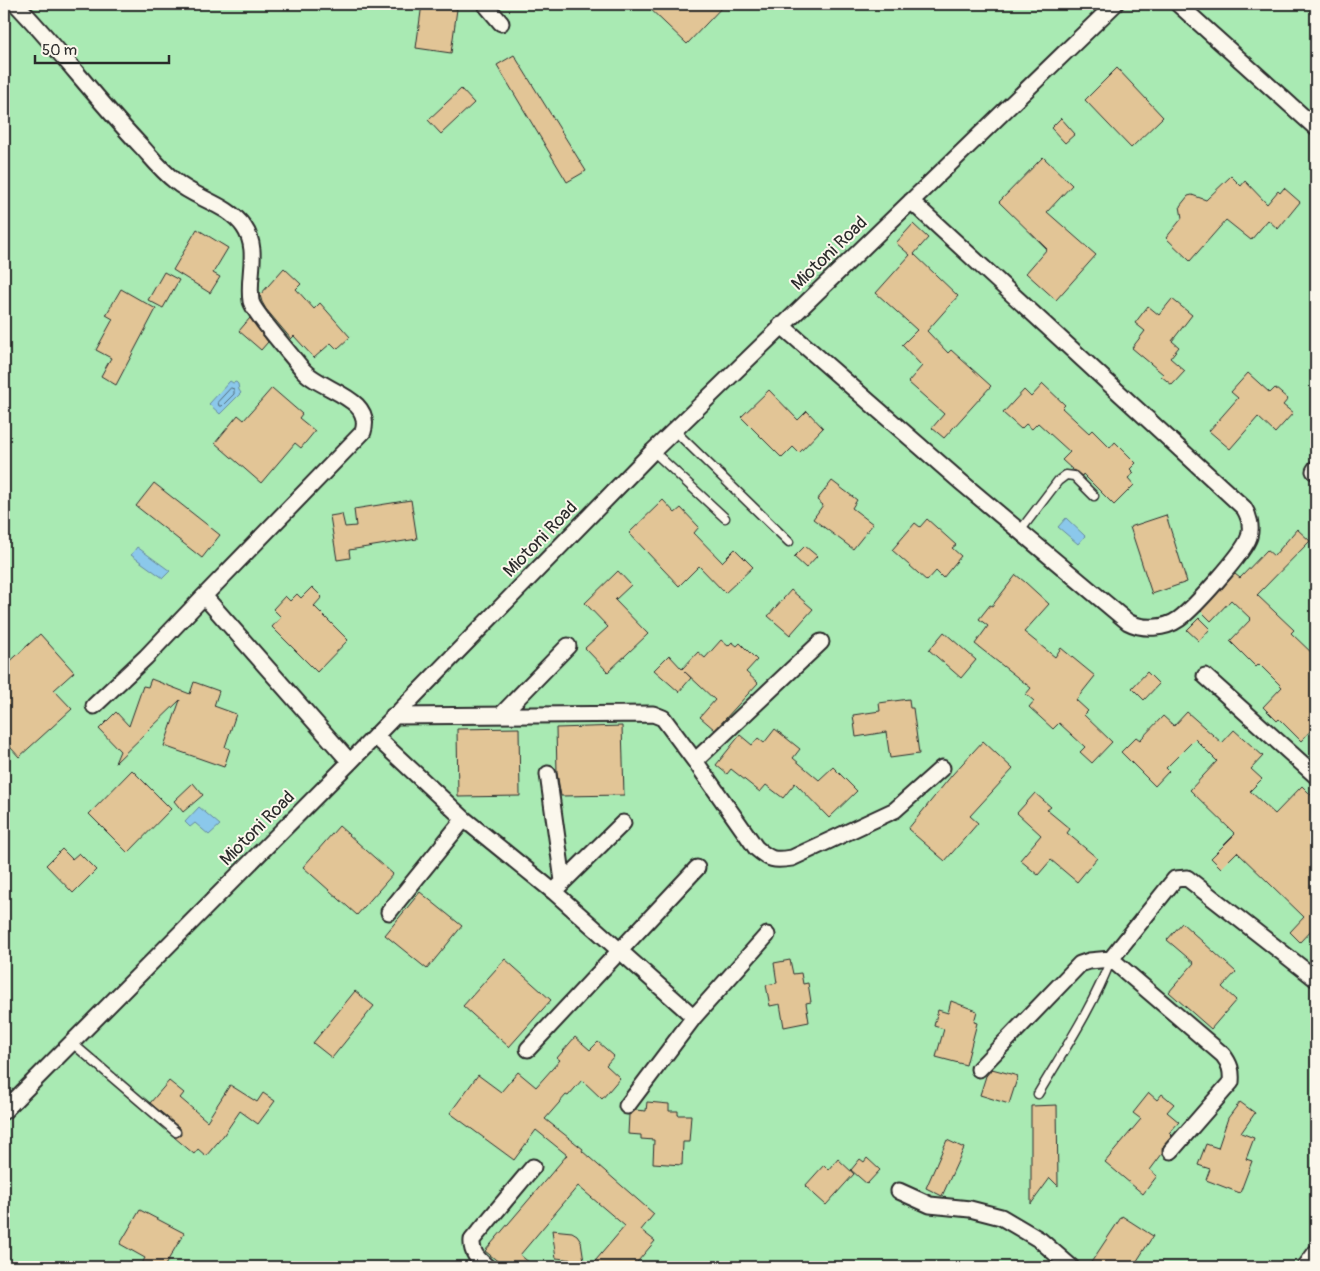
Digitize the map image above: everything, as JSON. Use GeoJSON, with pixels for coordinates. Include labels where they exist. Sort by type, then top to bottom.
{"type":"FeatureCollection","features":[{"type":"Feature","properties":{"kind":"street"},"geometry":{"type":"LineString","coordinates":[[16,4],[49,38],[110,114],[174,181],[230,214],[244,227],[252,246],[251,302],[264,322],[306,373],[358,405],[364,415],[366,424],[363,432],[146,658],[94,706]]}},
{"type":"Feature","properties":{"kind":"street"},"geometry":{"type":"LineString","coordinates":[[485,4],[501,23]]}},
{"type":"Feature","properties":{"kind":"street","name":"Miotoni Road"},"geometry":{"type":"LineString","coordinates":[[4,1111],[350,762],[653,450],[1115,4]]}},
{"type":"Feature","properties":{"kind":"street"},"geometry":{"type":"LineString","coordinates":[[1178,4],[1316,128]]}},
{"type":"Feature","properties":{"kind":"street"},"geometry":{"type":"LineString","coordinates":[[781,325],[1128,622],[1135,625],[1154,627],[1179,619],[1214,584],[1246,544],[1250,534],[1248,514],[1244,508],[910,201]]}},
{"type":"Feature","properties":{"kind":"street"},"geometry":{"type":"LineString","coordinates":[[204,596],[350,762]]}},
{"type":"Feature","properties":{"kind":"street"},"geometry":{"type":"LineString","coordinates":[[695,761],[821,642]]}},
{"type":"Feature","properties":{"kind":"street"},"geometry":{"type":"LineString","coordinates":[[501,715],[568,646]]}},
{"type":"Feature","properties":{"kind":"street"},"geometry":{"type":"LineString","coordinates":[[1205,676],[1316,776]]}},
{"type":"Feature","properties":{"kind":"street"},"geometry":{"type":"LineString","coordinates":[[393,716],[653,714],[663,718],[756,848],[767,858],[778,861],[792,858],[895,810],[942,768]]}},
{"type":"Feature","properties":{"kind":"street"},"geometry":{"type":"LineString","coordinates":[[374,736],[464,819],[558,886],[620,951],[694,1017]]}},
{"type":"Feature","properties":{"kind":"street"},"geometry":{"type":"LineString","coordinates":[[548,774],[558,886]]}},
{"type":"Feature","properties":{"kind":"street"},"geometry":{"type":"LineString","coordinates":[[389,912],[464,819]]}},
{"type":"Feature","properties":{"kind":"street"},"geometry":{"type":"LineString","coordinates":[[558,886],[623,823]]}},
{"type":"Feature","properties":{"kind":"street"},"geometry":{"type":"LineString","coordinates":[[528,1049],[697,868]]}},
{"type":"Feature","properties":{"kind":"street"},"geometry":{"type":"LineString","coordinates":[[1111,959],[1175,879],[1181,877],[1187,878],[1316,979]]}},
{"type":"Feature","properties":{"kind":"street"},"geometry":{"type":"LineString","coordinates":[[626,1106],[694,1017],[767,935]]}},
{"type":"Feature","properties":{"kind":"street"},"geometry":{"type":"LineString","coordinates":[[980,1070],[1080,964],[1089,961],[1111,959],[1224,1055],[1229,1062],[1232,1072],[1231,1082],[1171,1151]]}},
{"type":"Feature","properties":{"kind":"street"},"geometry":{"type":"LineString","coordinates":[[487,1267],[474,1253],[472,1240],[533,1167]]}},
{"type":"Feature","properties":{"kind":"street"},"geometry":{"type":"LineString","coordinates":[[899,1191],[930,1205],[970,1209],[1001,1217],[1040,1240],[1071,1267]]}},
{"type":"Feature","properties":{"kind":"street"},"geometry":{"type":"LineString","coordinates":[[1305,1267],[1316,1252]]}},
{"type":"Feature","properties":{"kind":"lane"},"geometry":{"type":"LineString","coordinates":[[674,430],[789,542]]}},
{"type":"Feature","properties":{"kind":"lane"},"geometry":{"type":"LineString","coordinates":[[653,450],[724,518]]}},
{"type":"Feature","properties":{"kind":"lane"},"geometry":{"type":"LineString","coordinates":[[1020,531],[1058,481],[1066,476],[1074,476],[1094,496]]}},
{"type":"Feature","properties":{"kind":"lane"},"geometry":{"type":"LineString","coordinates":[[1038,1094],[1103,981],[1111,959]]}},
{"type":"Feature","properties":{"kind":"lane"},"geometry":{"type":"LineString","coordinates":[[71,1042],[176,1132]]}},
{"type":"Feature","properties":{"kind":"green space"},"geometry":{"type":"Polygon","coordinates":[[[4,4],[1316,4],[1316,1267],[4,1267],[4,4]]]}},
{"type":"Feature","properties":{"kind":"water"},"geometry":{"type":"Polygon","coordinates":[[[230,381],[238,384],[241,393],[220,414],[209,404],[230,381]]]}},
{"type":"Feature","properties":{"kind":"water"},"geometry":{"type":"Polygon","coordinates":[[[1066,518],[1085,536],[1078,544],[1058,527],[1066,518]]]}},
{"type":"Feature","properties":{"kind":"water"},"geometry":{"type":"Polygon","coordinates":[[[137,547],[170,571],[163,578],[131,555],[137,547]]]}},
{"type":"Feature","properties":{"kind":"water"},"geometry":{"type":"Polygon","coordinates":[[[199,807],[220,825],[209,835],[195,823],[190,827],[185,822],[199,807]]]}},
{"type":"Feature","properties":{"kind":"building"},"geometry":{"type":"Polygon","coordinates":[[[422,4],[457,9],[451,53],[416,48],[422,4]]]}},
{"type":"Feature","properties":{"kind":"building"},"geometry":{"type":"Polygon","coordinates":[[[645,4],[725,4],[687,44],[645,4]]]}},
{"type":"Feature","properties":{"kind":"building"},"geometry":{"type":"Polygon","coordinates":[[[514,55],[586,171],[567,182],[497,65],[514,55]]]}},
{"type":"Feature","properties":{"kind":"building"},"geometry":{"type":"Polygon","coordinates":[[[1117,68],[1163,117],[1131,148],[1085,100],[1117,68]]]}},
{"type":"Feature","properties":{"kind":"building"},"geometry":{"type":"Polygon","coordinates":[[[461,89],[474,103],[441,134],[428,120],[461,89]]]}},
{"type":"Feature","properties":{"kind":"building"},"geometry":{"type":"Polygon","coordinates":[[[1061,118],[1075,134],[1065,143],[1051,128],[1061,118]]]}},
{"type":"Feature","properties":{"kind":"building"},"geometry":{"type":"Polygon","coordinates":[[[1043,157],[1072,185],[1047,212],[1096,255],[1056,300],[1026,273],[1047,249],[999,202],[1043,157]]]}},
{"type":"Feature","properties":{"kind":"building"},"geometry":{"type":"Polygon","coordinates":[[[1231,176],[1241,186],[1245,181],[1267,204],[1278,191],[1280,193],[1284,188],[1300,202],[1278,229],[1268,220],[1251,240],[1226,220],[1190,261],[1166,238],[1182,218],[1180,206],[1188,196],[1192,195],[1206,200],[1231,176]]]}},
{"type":"Feature","properties":{"kind":"building"},"geometry":{"type":"Polygon","coordinates":[[[913,224],[928,238],[914,254],[958,296],[927,331],[948,353],[951,350],[991,386],[944,438],[932,428],[944,414],[908,382],[922,366],[902,345],[917,330],[876,293],[910,255],[896,243],[913,224]]]}},
{"type":"Feature","properties":{"kind":"building"},"geometry":{"type":"Polygon","coordinates":[[[197,229],[228,248],[213,273],[220,277],[210,293],[173,270],[197,229]]]}},
{"type":"Feature","properties":{"kind":"building"},"geometry":{"type":"Polygon","coordinates":[[[284,268],[301,284],[296,289],[314,309],[320,303],[350,337],[337,349],[331,343],[314,358],[294,336],[291,339],[266,309],[260,295],[284,268]]]}},
{"type":"Feature","properties":{"kind":"building"},"geometry":{"type":"Polygon","coordinates":[[[164,272],[179,280],[163,308],[148,300],[164,272]]]}},
{"type":"Feature","properties":{"kind":"building"},"geometry":{"type":"Polygon","coordinates":[[[121,289],[156,309],[116,385],[101,376],[111,358],[96,350],[113,319],[106,315],[121,289]]]}},
{"type":"Feature","properties":{"kind":"building"},"geometry":{"type":"Polygon","coordinates":[[[1172,299],[1192,315],[1172,341],[1179,347],[1170,358],[1185,371],[1172,385],[1161,376],[1163,374],[1132,348],[1145,331],[1135,323],[1148,306],[1159,315],[1172,299]]]}},
{"type":"Feature","properties":{"kind":"building"},"geometry":{"type":"Polygon","coordinates":[[[250,318],[268,342],[261,350],[239,331],[250,318]]]}},
{"type":"Feature","properties":{"kind":"building"},"geometry":{"type":"Polygon","coordinates":[[[1248,373],[1270,393],[1275,388],[1288,399],[1283,405],[1293,413],[1275,433],[1258,417],[1230,449],[1209,431],[1238,398],[1231,392],[1248,373]]]}},
{"type":"Feature","properties":{"kind":"building"},"geometry":{"type":"Polygon","coordinates":[[[1043,384],[1065,405],[1062,408],[1089,433],[1092,430],[1110,448],[1115,442],[1136,463],[1130,469],[1134,473],[1128,478],[1134,485],[1114,505],[1083,474],[1082,476],[1062,460],[1070,452],[1038,423],[1032,429],[1026,424],[1021,429],[1003,413],[1024,390],[1031,397],[1043,384]]]}},
{"type":"Feature","properties":{"kind":"building"},"geometry":{"type":"Polygon","coordinates":[[[272,388],[302,414],[299,418],[315,431],[301,448],[295,443],[261,483],[215,443],[238,415],[244,420],[272,388]]]}},
{"type":"Feature","properties":{"kind":"building"},"geometry":{"type":"Polygon","coordinates":[[[769,390],[798,420],[807,411],[823,428],[799,453],[793,447],[782,458],[741,417],[769,390]]]}},
{"type":"Feature","properties":{"kind":"building"},"geometry":{"type":"Polygon","coordinates":[[[832,481],[857,500],[852,508],[873,524],[853,549],[813,519],[823,505],[817,500],[832,481]]]}},
{"type":"Feature","properties":{"kind":"building"},"geometry":{"type":"Polygon","coordinates":[[[154,483],[220,535],[202,558],[136,506],[154,483]]]}},
{"type":"Feature","properties":{"kind":"building"},"geometry":{"type":"Polygon","coordinates":[[[411,500],[417,539],[349,550],[350,558],[337,560],[330,516],[342,514],[345,527],[356,526],[354,509],[411,500]]]}},
{"type":"Feature","properties":{"kind":"building"},"geometry":{"type":"Polygon","coordinates":[[[663,500],[675,513],[681,508],[699,527],[694,533],[722,562],[735,549],[753,567],[725,593],[699,566],[679,586],[629,533],[663,500]]]}},
{"type":"Feature","properties":{"kind":"building"},"geometry":{"type":"Polygon","coordinates":[[[1166,515],[1187,582],[1152,594],[1130,527],[1166,515]]]}},
{"type":"Feature","properties":{"kind":"building"},"geometry":{"type":"Polygon","coordinates":[[[927,519],[956,545],[952,548],[961,556],[943,578],[936,571],[927,581],[892,550],[915,523],[920,527],[927,519]]]}},
{"type":"Feature","properties":{"kind":"building"},"geometry":{"type":"Polygon","coordinates":[[[1297,529],[1310,541],[1257,595],[1294,630],[1291,633],[1316,657],[1316,725],[1301,741],[1279,719],[1277,721],[1263,707],[1282,687],[1259,664],[1256,667],[1230,641],[1251,619],[1231,600],[1211,621],[1201,611],[1235,574],[1240,578],[1267,550],[1274,556],[1297,529]]]}},
{"type":"Feature","properties":{"kind":"building"},"geometry":{"type":"Polygon","coordinates":[[[805,546],[817,556],[806,568],[794,557],[805,546]]]}},
{"type":"Feature","properties":{"kind":"building"},"geometry":{"type":"Polygon","coordinates":[[[618,571],[631,585],[615,600],[648,634],[608,672],[585,648],[608,627],[585,603],[618,571]]]}},
{"type":"Feature","properties":{"kind":"building"},"geometry":{"type":"Polygon","coordinates":[[[1016,575],[1049,604],[1024,632],[1055,657],[1061,648],[1095,676],[1076,700],[1088,711],[1084,715],[1112,742],[1092,763],[1080,752],[1085,747],[1059,723],[1053,729],[1029,707],[1034,701],[1026,694],[1031,688],[975,644],[988,626],[979,619],[990,605],[992,606],[1016,575]]]}},
{"type":"Feature","properties":{"kind":"building"},"geometry":{"type":"Polygon","coordinates":[[[312,587],[322,597],[314,606],[348,640],[317,672],[272,627],[281,617],[273,609],[285,596],[290,601],[297,594],[301,598],[312,587]]]}},
{"type":"Feature","properties":{"kind":"building"},"geometry":{"type":"Polygon","coordinates":[[[791,590],[813,609],[790,635],[768,616],[791,590]]]}},
{"type":"Feature","properties":{"kind":"building"},"geometry":{"type":"Polygon","coordinates":[[[1199,618],[1210,629],[1199,641],[1187,630],[1199,618]]]}},
{"type":"Feature","properties":{"kind":"building"},"geometry":{"type":"Polygon","coordinates":[[[944,632],[976,660],[961,678],[929,650],[944,632]]]}},
{"type":"Feature","properties":{"kind":"building"},"geometry":{"type":"Polygon","coordinates":[[[40,634],[74,672],[54,690],[72,709],[19,757],[4,740],[4,667],[40,634]]]}},
{"type":"Feature","properties":{"kind":"building"},"geometry":{"type":"Polygon","coordinates":[[[721,640],[728,646],[732,642],[737,646],[740,643],[757,660],[746,672],[758,683],[715,730],[700,717],[715,700],[684,671],[691,678],[679,692],[654,670],[669,655],[682,669],[698,652],[705,658],[721,640]]]}},
{"type":"Feature","properties":{"kind":"building"},"geometry":{"type":"Polygon","coordinates":[[[1147,672],[1159,684],[1144,700],[1132,688],[1147,672]]]}},
{"type":"Feature","properties":{"kind":"building"},"geometry":{"type":"Polygon","coordinates":[[[151,679],[190,694],[194,682],[219,691],[214,706],[236,714],[225,747],[230,749],[224,767],[164,746],[180,700],[115,763],[120,751],[99,729],[116,712],[129,726],[143,686],[148,687],[151,679]]]}},
{"type":"Feature","properties":{"kind":"building"},"geometry":{"type":"Polygon","coordinates":[[[909,699],[910,708],[913,708],[919,754],[890,758],[886,732],[856,737],[853,715],[880,711],[879,703],[909,699]]]}},
{"type":"Feature","properties":{"kind":"building"},"geometry":{"type":"Polygon","coordinates":[[[1187,712],[1222,743],[1234,730],[1263,756],[1251,769],[1262,779],[1250,791],[1275,814],[1302,786],[1316,800],[1316,929],[1314,927],[1300,942],[1290,932],[1304,917],[1237,852],[1221,868],[1211,858],[1235,834],[1190,790],[1217,761],[1195,739],[1166,768],[1169,771],[1155,786],[1121,752],[1136,737],[1140,740],[1163,716],[1174,726],[1187,712]]]}},
{"type":"Feature","properties":{"kind":"building"},"geometry":{"type":"Polygon","coordinates":[[[622,726],[624,795],[561,796],[557,773],[556,728],[622,726]]]}},
{"type":"Feature","properties":{"kind":"building"},"geometry":{"type":"Polygon","coordinates":[[[519,728],[520,796],[458,797],[457,729],[519,728]]]}},
{"type":"Feature","properties":{"kind":"building"},"geometry":{"type":"Polygon","coordinates":[[[775,729],[800,749],[793,758],[819,780],[833,767],[857,791],[829,818],[795,783],[783,798],[766,785],[760,792],[731,769],[727,774],[716,765],[740,735],[752,745],[758,738],[764,743],[775,729]]]}},
{"type":"Feature","properties":{"kind":"building"},"geometry":{"type":"Polygon","coordinates":[[[983,741],[1013,769],[970,816],[978,823],[945,861],[908,829],[952,775],[983,741]]]}},
{"type":"Feature","properties":{"kind":"building"},"geometry":{"type":"Polygon","coordinates":[[[132,770],[171,809],[128,853],[89,814],[132,770]]]}},
{"type":"Feature","properties":{"kind":"building"},"geometry":{"type":"Polygon","coordinates":[[[193,783],[203,795],[183,812],[174,801],[193,783]]]}},
{"type":"Feature","properties":{"kind":"building"},"geometry":{"type":"Polygon","coordinates":[[[1035,793],[1051,807],[1047,810],[1070,829],[1067,833],[1097,858],[1077,882],[1051,860],[1038,875],[1020,860],[1041,835],[1017,813],[1035,793]]]}},
{"type":"Feature","properties":{"kind":"building"},"geometry":{"type":"Polygon","coordinates":[[[339,826],[393,874],[357,915],[303,867],[339,826]]]}},
{"type":"Feature","properties":{"kind":"building"},"geometry":{"type":"Polygon","coordinates":[[[62,849],[72,859],[79,853],[96,870],[73,893],[46,865],[62,849]]]}},
{"type":"Feature","properties":{"kind":"building"},"geometry":{"type":"Polygon","coordinates":[[[420,892],[462,926],[427,969],[385,935],[420,892]]]}},
{"type":"Feature","properties":{"kind":"building"},"geometry":{"type":"Polygon","coordinates":[[[1182,923],[1236,972],[1222,987],[1236,1000],[1211,1029],[1169,992],[1194,963],[1167,940],[1182,923]]]}},
{"type":"Feature","properties":{"kind":"building"},"geometry":{"type":"Polygon","coordinates":[[[505,959],[551,1000],[509,1047],[463,1006],[505,959]]]}},
{"type":"Feature","properties":{"kind":"building"},"geometry":{"type":"Polygon","coordinates":[[[790,960],[793,974],[801,973],[803,984],[808,983],[811,1002],[806,1003],[809,1022],[784,1027],[780,1004],[770,1006],[766,985],[777,983],[774,963],[790,960]]]}},
{"type":"Feature","properties":{"kind":"building"},"geometry":{"type":"Polygon","coordinates":[[[355,991],[374,1006],[332,1058],[313,1043],[355,991]]]}},
{"type":"Feature","properties":{"kind":"building"},"geometry":{"type":"Polygon","coordinates":[[[951,1001],[977,1011],[974,1022],[977,1023],[966,1065],[936,1057],[944,1029],[934,1026],[938,1010],[948,1013],[951,1001]]]}},
{"type":"Feature","properties":{"kind":"building"},"geometry":{"type":"Polygon","coordinates":[[[575,1037],[590,1050],[598,1042],[614,1056],[606,1065],[620,1078],[602,1099],[582,1080],[545,1119],[583,1149],[582,1151],[654,1214],[641,1230],[655,1241],[633,1267],[590,1267],[625,1226],[578,1186],[520,1255],[535,1267],[505,1267],[485,1251],[567,1155],[536,1130],[514,1160],[450,1113],[478,1075],[501,1092],[518,1072],[536,1087],[560,1060],[557,1058],[575,1037]]]}},
{"type":"Feature","properties":{"kind":"building"},"geometry":{"type":"Polygon","coordinates":[[[992,1069],[1018,1076],[1009,1104],[980,1095],[986,1076],[992,1069]]]}},
{"type":"Feature","properties":{"kind":"building"},"geometry":{"type":"Polygon","coordinates":[[[169,1081],[184,1093],[180,1098],[207,1121],[230,1085],[257,1102],[263,1093],[275,1101],[258,1124],[240,1111],[223,1136],[206,1156],[198,1149],[194,1154],[174,1137],[181,1135],[180,1128],[150,1103],[169,1081]]]}},
{"type":"Feature","properties":{"kind":"building"},"geometry":{"type":"Polygon","coordinates":[[[1149,1093],[1157,1100],[1162,1094],[1174,1104],[1167,1112],[1179,1122],[1169,1133],[1172,1136],[1164,1145],[1162,1154],[1150,1170],[1157,1176],[1143,1194],[1105,1162],[1141,1119],[1133,1113],[1149,1093]]]}},
{"type":"Feature","properties":{"kind":"building"},"geometry":{"type":"Polygon","coordinates":[[[647,1102],[669,1104],[669,1111],[678,1111],[678,1115],[691,1115],[689,1142],[683,1142],[682,1165],[653,1163],[654,1140],[641,1139],[641,1135],[628,1134],[629,1115],[635,1110],[646,1111],[647,1102]]]}},
{"type":"Feature","properties":{"kind":"building"},"geometry":{"type":"Polygon","coordinates":[[[1240,1102],[1255,1113],[1241,1133],[1254,1138],[1246,1159],[1252,1161],[1240,1193],[1206,1180],[1210,1169],[1198,1165],[1206,1144],[1218,1148],[1228,1118],[1240,1102]]]}},
{"type":"Feature","properties":{"kind":"building"},"geometry":{"type":"Polygon","coordinates":[[[1057,1105],[1058,1186],[1050,1178],[1031,1204],[1031,1106],[1057,1105]]]}},
{"type":"Feature","properties":{"kind":"building"},"geometry":{"type":"Polygon","coordinates":[[[947,1140],[964,1148],[942,1196],[926,1188],[947,1140]]]}},
{"type":"Feature","properties":{"kind":"building"},"geometry":{"type":"Polygon","coordinates":[[[867,1158],[880,1170],[867,1184],[851,1170],[860,1159],[864,1162],[867,1158]]]}},
{"type":"Feature","properties":{"kind":"building"},"geometry":{"type":"Polygon","coordinates":[[[838,1159],[854,1174],[826,1205],[805,1186],[824,1165],[829,1170],[838,1159]]]}},
{"type":"Feature","properties":{"kind":"building"},"geometry":{"type":"Polygon","coordinates":[[[140,1210],[184,1233],[164,1267],[140,1267],[145,1258],[120,1244],[140,1210]]]}},
{"type":"Feature","properties":{"kind":"building"},"geometry":{"type":"Polygon","coordinates":[[[1122,1216],[1153,1236],[1133,1267],[1088,1267],[1122,1216]]]}},
{"type":"Feature","properties":{"kind":"building"},"geometry":{"type":"Polygon","coordinates":[[[552,1230],[572,1232],[577,1235],[581,1241],[584,1261],[556,1258],[552,1230]]]}}]}
